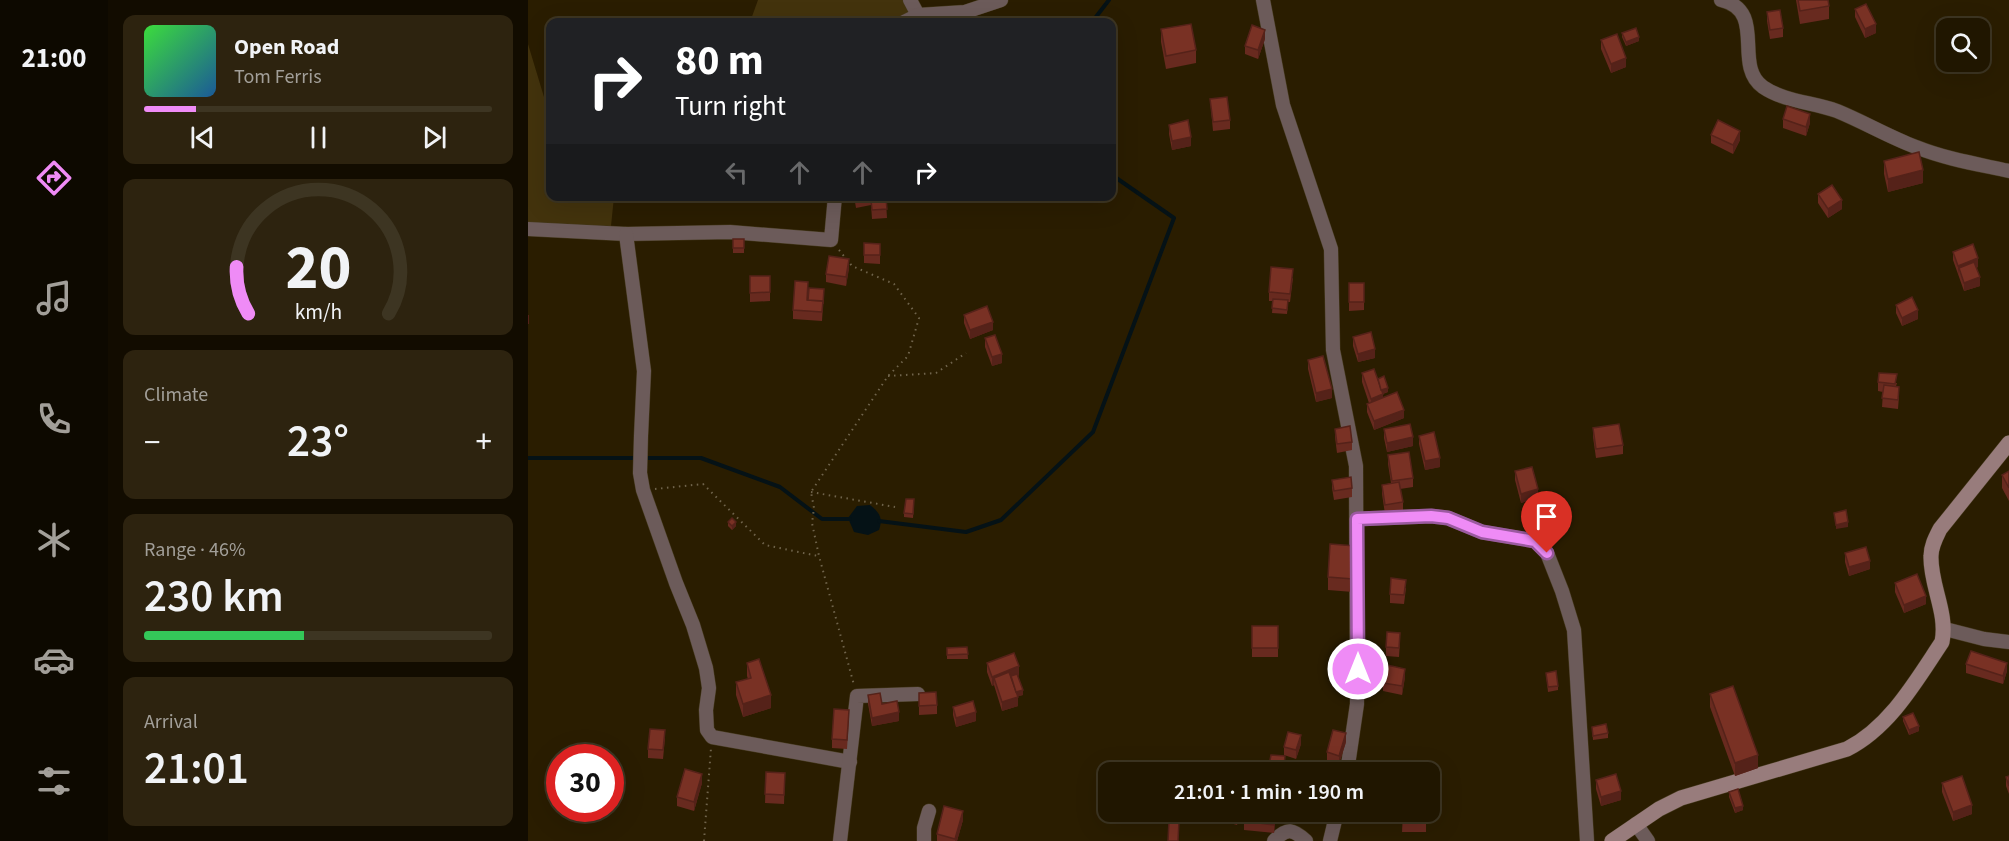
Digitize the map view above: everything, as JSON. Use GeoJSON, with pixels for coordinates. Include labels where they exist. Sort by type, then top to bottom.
{"type":"FeatureCollection","features":[{"type":"Feature","properties":{"kind":"street"},"geometry":{"type":"LineString","coordinates":[[910,0],[918,15]]}},
{"type":"Feature","properties":{"kind":"street"},"geometry":{"type":"LineString","coordinates":[[912,18],[918,15],[965,12],[1001,0]]}},
{"type":"Feature","properties":{"kind":"street"},"geometry":{"type":"LineString","coordinates":[[1263,0],[1283,105],[1331,249],[1333,350],[1356,466],[1357,704],[1348,762]]}},
{"type":"Feature","properties":{"kind":"street"},"geometry":{"type":"LineString","coordinates":[[1721,0],[1736,6],[1743,15],[1748,27],[1750,67],[1758,83],[1765,88],[1778,95],[1835,110],[1923,150],[1951,159],[2009,171]]}},
{"type":"Feature","properties":{"kind":"street"},"geometry":{"type":"LineString","coordinates":[[528,230],[626,234],[730,232],[831,240],[835,201]]}},
{"type":"Feature","properties":{"kind":"street"},"geometry":{"type":"LineString","coordinates":[[626,234],[644,371],[640,473],[643,490],[693,625],[706,668],[709,688],[706,710],[707,730],[712,737],[850,762]]}},
{"type":"Feature","properties":{"kind":"street"},"geometry":{"type":"LineString","coordinates":[[1612,841],[1659,809],[1681,798],[1847,749],[1861,742],[1886,720],[1942,642],[1945,629],[1931,557],[1933,544],[1940,528],[2009,443]]}},
{"type":"Feature","properties":{"kind":"street"},"geometry":{"type":"LineString","coordinates":[[1357,519],[1431,516],[1448,518],[1482,532],[1535,541],[1547,553],[1574,630],[1587,841]]}},
{"type":"Feature","properties":{"kind":"street"},"geometry":{"type":"LineString","coordinates":[[1945,629],[1984,639],[2009,642]]}},
{"type":"Feature","properties":{"kind":"street"},"geometry":{"type":"LineString","coordinates":[[840,841],[857,696],[918,694]]}},
{"type":"Feature","properties":{"kind":"street"},"geometry":{"type":"LineString","coordinates":[[924,841],[924,828],[929,811]]}},
{"type":"Feature","properties":{"kind":"street"},"geometry":{"type":"LineString","coordinates":[[1330,841],[1335,822]]}},
{"type":"Feature","properties":{"kind":"street"},"geometry":{"type":"LineString","coordinates":[[1636,824],[1648,841]]}},
{"type":"Feature","properties":{"kind":"street"},"geometry":{"type":"LineString","coordinates":[[1274,841],[1281,833],[1288,831],[1299,834],[1306,841]]}},
{"type":"Feature","properties":{"kind":"path"},"geometry":{"type":"LineString","coordinates":[[831,240],[852,266],[894,284],[919,318],[908,356],[888,376],[812,492],[814,508],[812,523],[819,556],[857,696]]}},
{"type":"Feature","properties":{"kind":"path"},"geometry":{"type":"LineString","coordinates":[[888,376],[936,373],[966,353]]}},
{"type":"Feature","properties":{"kind":"path"},"geometry":{"type":"LineString","coordinates":[[643,490],[703,484],[765,545],[819,556]]}},
{"type":"Feature","properties":{"kind":"path"},"geometry":{"type":"LineString","coordinates":[[812,492],[896,507]]}},
{"type":"Feature","properties":{"kind":"path"},"geometry":{"type":"LineString","coordinates":[[705,841],[712,737]]}},
{"type":"Feature","properties":{"kind":"shaded area"},"geometry":{"type":"Polygon","coordinates":[[[758,0],[904,0],[909,12],[901,18],[751,18],[758,0]]]}},
{"type":"Feature","properties":{"kind":"shaded area"},"geometry":{"type":"Polygon","coordinates":[[[528,44],[546,98],[546,201],[614,201],[611,226],[528,222],[528,44]]]}},
{"type":"Feature","properties":{"kind":"shaded area"},"geometry":{"type":"Polygon","coordinates":[[[870,505],[880,516],[879,530],[868,535],[854,532],[848,518],[857,506],[870,505]]]}},
{"type":"Feature","properties":{"kind":"building"},"geometry":{"type":"Polygon","coordinates":[[[1798,0],[1828,0],[1829,6],[1800,11],[1798,0]]]}},
{"type":"Feature","properties":{"kind":"building"},"geometry":{"type":"Polygon","coordinates":[[[1866,4],[1876,24],[1865,29],[1855,9],[1866,4]]]}},
{"type":"Feature","properties":{"kind":"building"},"geometry":{"type":"Polygon","coordinates":[[[1780,10],[1783,28],[1770,30],[1767,12],[1780,10]]]}},
{"type":"Feature","properties":{"kind":"building"},"geometry":{"type":"Polygon","coordinates":[[[1191,24],[1196,50],[1166,56],[1161,29],[1191,24]]]}},
{"type":"Feature","properties":{"kind":"building"},"geometry":{"type":"Polygon","coordinates":[[[1252,25],[1265,30],[1258,50],[1245,46],[1252,25]]]}},
{"type":"Feature","properties":{"kind":"building"},"geometry":{"type":"Polygon","coordinates":[[[1636,28],[1639,37],[1626,42],[1622,33],[1636,28]]]}},
{"type":"Feature","properties":{"kind":"building"},"geometry":{"type":"Polygon","coordinates":[[[1617,34],[1626,58],[1611,64],[1601,40],[1617,34]]]}},
{"type":"Feature","properties":{"kind":"building"},"geometry":{"type":"Polygon","coordinates":[[[1227,97],[1230,120],[1213,122],[1210,99],[1227,97]]]}},
{"type":"Feature","properties":{"kind":"building"},"geometry":{"type":"Polygon","coordinates":[[[1787,106],[1810,114],[1806,127],[1783,119],[1787,106]]]}},
{"type":"Feature","properties":{"kind":"building"},"geometry":{"type":"Polygon","coordinates":[[[1188,120],[1191,137],[1172,141],[1169,125],[1188,120]]]}},
{"type":"Feature","properties":{"kind":"building"},"geometry":{"type":"Polygon","coordinates":[[[1718,120],[1740,131],[1733,145],[1711,135],[1718,120]]]}},
{"type":"Feature","properties":{"kind":"building"},"geometry":{"type":"Polygon","coordinates":[[[1919,152],[1923,170],[1888,179],[1884,161],[1919,152]]]}},
{"type":"Feature","properties":{"kind":"building"},"geometry":{"type":"Polygon","coordinates":[[[1832,185],[1842,200],[1828,209],[1818,194],[1832,185]]]}},
{"type":"Feature","properties":{"kind":"building"},"geometry":{"type":"Polygon","coordinates":[[[871,201],[886,201],[887,209],[872,210],[871,201]]]}},
{"type":"Feature","properties":{"kind":"building"},"geometry":{"type":"Polygon","coordinates":[[[733,239],[744,239],[744,248],[733,248],[733,239]]]}},
{"type":"Feature","properties":{"kind":"building"},"geometry":{"type":"Polygon","coordinates":[[[864,243],[880,244],[880,255],[864,255],[864,243]]]}},
{"type":"Feature","properties":{"kind":"building"},"geometry":{"type":"Polygon","coordinates":[[[1973,244],[1978,258],[1958,266],[1953,252],[1973,244]]]}},
{"type":"Feature","properties":{"kind":"building"},"geometry":{"type":"Polygon","coordinates":[[[829,256],[849,259],[846,277],[826,274],[829,256]]]}},
{"type":"Feature","properties":{"kind":"building"},"geometry":{"type":"Polygon","coordinates":[[[1974,262],[1980,277],[1964,283],[1959,268],[1974,262]]]}},
{"type":"Feature","properties":{"kind":"building"},"geometry":{"type":"Polygon","coordinates":[[[1271,267],[1293,269],[1290,294],[1269,292],[1271,267]]]}},
{"type":"Feature","properties":{"kind":"building"},"geometry":{"type":"Polygon","coordinates":[[[750,276],[770,276],[770,292],[750,293],[750,276]]]}},
{"type":"Feature","properties":{"kind":"building"},"geometry":{"type":"Polygon","coordinates":[[[795,281],[808,282],[807,300],[823,301],[822,312],[793,310],[795,281]]]}},
{"type":"Feature","properties":{"kind":"building"},"geometry":{"type":"Polygon","coordinates":[[[1349,283],[1364,283],[1364,302],[1349,302],[1349,283]]]}},
{"type":"Feature","properties":{"kind":"building"},"geometry":{"type":"Polygon","coordinates":[[[809,288],[824,289],[823,304],[823,301],[808,300],[809,288]]]}},
{"type":"Feature","properties":{"kind":"building"},"geometry":{"type":"Polygon","coordinates":[[[1912,297],[1918,310],[1902,318],[1896,305],[1912,297]]]}},
{"type":"Feature","properties":{"kind":"building"},"geometry":{"type":"Polygon","coordinates":[[[1273,299],[1288,300],[1287,310],[1272,308],[1273,299]]]}},
{"type":"Feature","properties":{"kind":"building"},"geometry":{"type":"Polygon","coordinates":[[[987,306],[993,322],[970,330],[964,315],[987,306]]]}},
{"type":"Feature","properties":{"kind":"building"},"geometry":{"type":"Polygon","coordinates":[[[1371,332],[1375,349],[1358,354],[1353,337],[1371,332]]]}},
{"type":"Feature","properties":{"kind":"building"},"geometry":{"type":"Polygon","coordinates":[[[995,335],[1002,354],[992,357],[985,338],[995,335]]]}},
{"type":"Feature","properties":{"kind":"building"},"geometry":{"type":"Polygon","coordinates":[[[1323,356],[1332,389],[1316,393],[1308,360],[1323,356]]]}},
{"type":"Feature","properties":{"kind":"building"},"geometry":{"type":"Polygon","coordinates":[[[1374,369],[1383,394],[1371,399],[1362,373],[1374,369]]]}},
{"type":"Feature","properties":{"kind":"building"},"geometry":{"type":"Polygon","coordinates":[[[1879,373],[1897,374],[1895,384],[1878,382],[1879,373]]]}},
{"type":"Feature","properties":{"kind":"building"},"geometry":{"type":"Polygon","coordinates":[[[1384,376],[1388,388],[1381,390],[1378,379],[1384,376]]]}},
{"type":"Feature","properties":{"kind":"building"},"geometry":{"type":"Polygon","coordinates":[[[1884,385],[1899,387],[1898,400],[1882,398],[1884,385]]]}},
{"type":"Feature","properties":{"kind":"building"},"geometry":{"type":"Polygon","coordinates":[[[1397,392],[1404,410],[1374,421],[1367,404],[1397,392]]]}},
{"type":"Feature","properties":{"kind":"building"},"geometry":{"type":"Polygon","coordinates":[[[1410,424],[1413,437],[1387,443],[1384,429],[1410,424]]]}},
{"type":"Feature","properties":{"kind":"building"},"geometry":{"type":"Polygon","coordinates":[[[1619,424],[1623,445],[1596,449],[1593,428],[1619,424]]]}},
{"type":"Feature","properties":{"kind":"building"},"geometry":{"type":"Polygon","coordinates":[[[1350,426],[1352,442],[1337,444],[1335,429],[1350,426]]]}},
{"type":"Feature","properties":{"kind":"building"},"geometry":{"type":"Polygon","coordinates":[[[1434,432],[1440,458],[1425,461],[1419,436],[1434,432]]]}},
{"type":"Feature","properties":{"kind":"building"},"geometry":{"type":"Polygon","coordinates":[[[1409,452],[1413,478],[1392,481],[1388,455],[1409,452]]]}},
{"type":"Feature","properties":{"kind":"building"},"geometry":{"type":"Polygon","coordinates":[[[1532,467],[1538,489],[1521,494],[1515,471],[1532,467]]]}},
{"type":"Feature","properties":{"kind":"building"},"geometry":{"type":"Polygon","coordinates":[[[2009,471],[2009,488],[2002,475],[2009,471]]]}},
{"type":"Feature","properties":{"kind":"building"},"geometry":{"type":"Polygon","coordinates":[[[1351,477],[1352,488],[1334,491],[1332,480],[1351,477]]]}},
{"type":"Feature","properties":{"kind":"building"},"geometry":{"type":"Polygon","coordinates":[[[1399,482],[1403,502],[1385,505],[1382,485],[1399,482]]]}},
{"type":"Feature","properties":{"kind":"building"},"geometry":{"type":"Polygon","coordinates":[[[906,499],[914,499],[913,514],[904,513],[906,499]]]}},
{"type":"Feature","properties":{"kind":"building"},"geometry":{"type":"Polygon","coordinates":[[[1846,510],[1848,522],[1836,525],[1834,513],[1846,510]]]}},
{"type":"Feature","properties":{"kind":"building"},"geometry":{"type":"Polygon","coordinates":[[[732,518],[736,522],[732,526],[728,522],[732,518]]]}},
{"type":"Feature","properties":{"kind":"building"},"geometry":{"type":"Polygon","coordinates":[[[1330,544],[1356,546],[1353,579],[1328,577],[1330,544]]]}},
{"type":"Feature","properties":{"kind":"building"},"geometry":{"type":"Polygon","coordinates":[[[1866,547],[1870,561],[1849,567],[1845,553],[1866,547]]]}},
{"type":"Feature","properties":{"kind":"building"},"geometry":{"type":"Polygon","coordinates":[[[1917,574],[1926,596],[1904,605],[1895,583],[1917,574]]]}},
{"type":"Feature","properties":{"kind":"building"},"geometry":{"type":"Polygon","coordinates":[[[1391,578],[1406,580],[1404,595],[1390,594],[1391,578]]]}},
{"type":"Feature","properties":{"kind":"building"},"geometry":{"type":"Polygon","coordinates":[[[1252,626],[1278,626],[1278,648],[1252,648],[1252,626]]]}},
{"type":"Feature","properties":{"kind":"building"},"geometry":{"type":"Polygon","coordinates":[[[1387,632],[1400,633],[1399,648],[1386,647],[1387,632]]]}},
{"type":"Feature","properties":{"kind":"building"},"geometry":{"type":"Polygon","coordinates":[[[967,647],[968,654],[947,655],[947,648],[967,647]]]}},
{"type":"Feature","properties":{"kind":"building"},"geometry":{"type":"Polygon","coordinates":[[[1971,651],[2007,663],[2003,676],[1966,664],[1971,651]]]}},
{"type":"Feature","properties":{"kind":"building"},"geometry":{"type":"Polygon","coordinates":[[[1014,653],[1019,666],[992,677],[987,663],[1014,653]]]}},
{"type":"Feature","properties":{"kind":"building"},"geometry":{"type":"Polygon","coordinates":[[[759,659],[771,695],[743,704],[736,682],[751,678],[747,663],[759,659]]]}},
{"type":"Feature","properties":{"kind":"building"},"geometry":{"type":"Polygon","coordinates":[[[1387,665],[1405,669],[1402,686],[1383,683],[1387,665]]]}},
{"type":"Feature","properties":{"kind":"building"},"geometry":{"type":"Polygon","coordinates":[[[1556,671],[1558,686],[1548,687],[1546,673],[1556,671]]]}},
{"type":"Feature","properties":{"kind":"building"},"geometry":{"type":"Polygon","coordinates":[[[1009,672],[1018,697],[1002,702],[994,678],[1009,672]]]}},
{"type":"Feature","properties":{"kind":"building"},"geometry":{"type":"Polygon","coordinates":[[[1017,674],[1023,690],[1016,692],[1011,676],[1017,674]]]}},
{"type":"Feature","properties":{"kind":"building"},"geometry":{"type":"Polygon","coordinates":[[[1733,686],[1758,755],[1735,763],[1710,694],[1733,686]]]}},
{"type":"Feature","properties":{"kind":"building"},"geometry":{"type":"Polygon","coordinates":[[[936,692],[937,705],[919,706],[919,693],[936,692]]]}},
{"type":"Feature","properties":{"kind":"building"},"geometry":{"type":"Polygon","coordinates":[[[880,693],[882,704],[897,701],[899,712],[872,718],[868,695],[880,693]]]}},
{"type":"Feature","properties":{"kind":"building"},"geometry":{"type":"Polygon","coordinates":[[[973,701],[976,712],[956,718],[953,707],[973,701]]]}},
{"type":"Feature","properties":{"kind":"building"},"geometry":{"type":"Polygon","coordinates":[[[834,709],[849,710],[847,740],[832,739],[834,709]]]}},
{"type":"Feature","properties":{"kind":"building"},"geometry":{"type":"Polygon","coordinates":[[[1913,713],[1919,726],[1909,730],[1903,717],[1913,713]]]}},
{"type":"Feature","properties":{"kind":"building"},"geometry":{"type":"Polygon","coordinates":[[[1606,724],[1608,733],[1593,736],[1592,727],[1606,724]]]}},
{"type":"Feature","properties":{"kind":"building"},"geometry":{"type":"Polygon","coordinates":[[[650,729],[665,730],[663,750],[648,749],[650,729]]]}},
{"type":"Feature","properties":{"kind":"building"},"geometry":{"type":"Polygon","coordinates":[[[1333,730],[1346,733],[1339,756],[1327,752],[1333,730]]]}},
{"type":"Feature","properties":{"kind":"building"},"geometry":{"type":"Polygon","coordinates":[[[1288,732],[1301,735],[1296,750],[1284,747],[1288,732]]]}},
{"type":"Feature","properties":{"kind":"building"},"geometry":{"type":"Polygon","coordinates":[[[1271,755],[1285,756],[1284,762],[1270,762],[1271,755]]]}},
{"type":"Feature","properties":{"kind":"building"},"geometry":{"type":"Polygon","coordinates":[[[685,769],[702,774],[694,802],[677,797],[685,769]]]}},
{"type":"Feature","properties":{"kind":"building"},"geometry":{"type":"Polygon","coordinates":[[[766,772],[785,773],[784,795],[765,794],[766,772]]]}},
{"type":"Feature","properties":{"kind":"building"},"geometry":{"type":"Polygon","coordinates":[[[1616,774],[1621,791],[1601,797],[1596,780],[1616,774]]]}},
{"type":"Feature","properties":{"kind":"building"},"geometry":{"type":"Polygon","coordinates":[[[1962,776],[1972,805],[1953,812],[1942,783],[1962,776]]]}},
{"type":"Feature","properties":{"kind":"building"},"geometry":{"type":"Polygon","coordinates":[[[1738,789],[1743,806],[1735,808],[1729,792],[1738,789]]]}},
{"type":"Feature","properties":{"kind":"building"},"geometry":{"type":"Polygon","coordinates":[[[944,806],[963,811],[955,839],[937,834],[944,806]]]}},
{"type":"Feature","properties":{"kind":"building"},"geometry":{"type":"Polygon","coordinates":[[[1169,822],[1179,822],[1178,841],[1168,841],[1169,822]]]}},
{"type":"Feature","properties":{"kind":"building"},"geometry":{"type":"Polygon","coordinates":[[[1252,822],[1274,822],[1274,825],[1252,822]]]}},
{"type":"Feature","properties":{"kind":"building"},"geometry":{"type":"Polygon","coordinates":[[[1402,822],[1426,822],[1426,823],[1402,822]]]}},
{"type":"Feature","properties":{"kind":"waterway"},"geometry":{"type":"LineString","coordinates":[[1095,18],[1109,0]]}},
{"type":"Feature","properties":{"kind":"waterway"},"geometry":{"type":"LineString","coordinates":[[879,521],[966,532],[1001,520],[1093,432],[1174,218],[1116,178]]}},
{"type":"Feature","properties":{"kind":"waterway"},"geometry":{"type":"LineString","coordinates":[[528,458],[701,458],[780,487],[822,519],[850,519]]}},
{"type":"Feature","properties":{"kind":"route"},"geometry":{"type":"LineString","coordinates":[[1358,669],[1357,519],[1431,516],[1448,518],[1482,532],[1535,541],[1547,553]]}}]}
